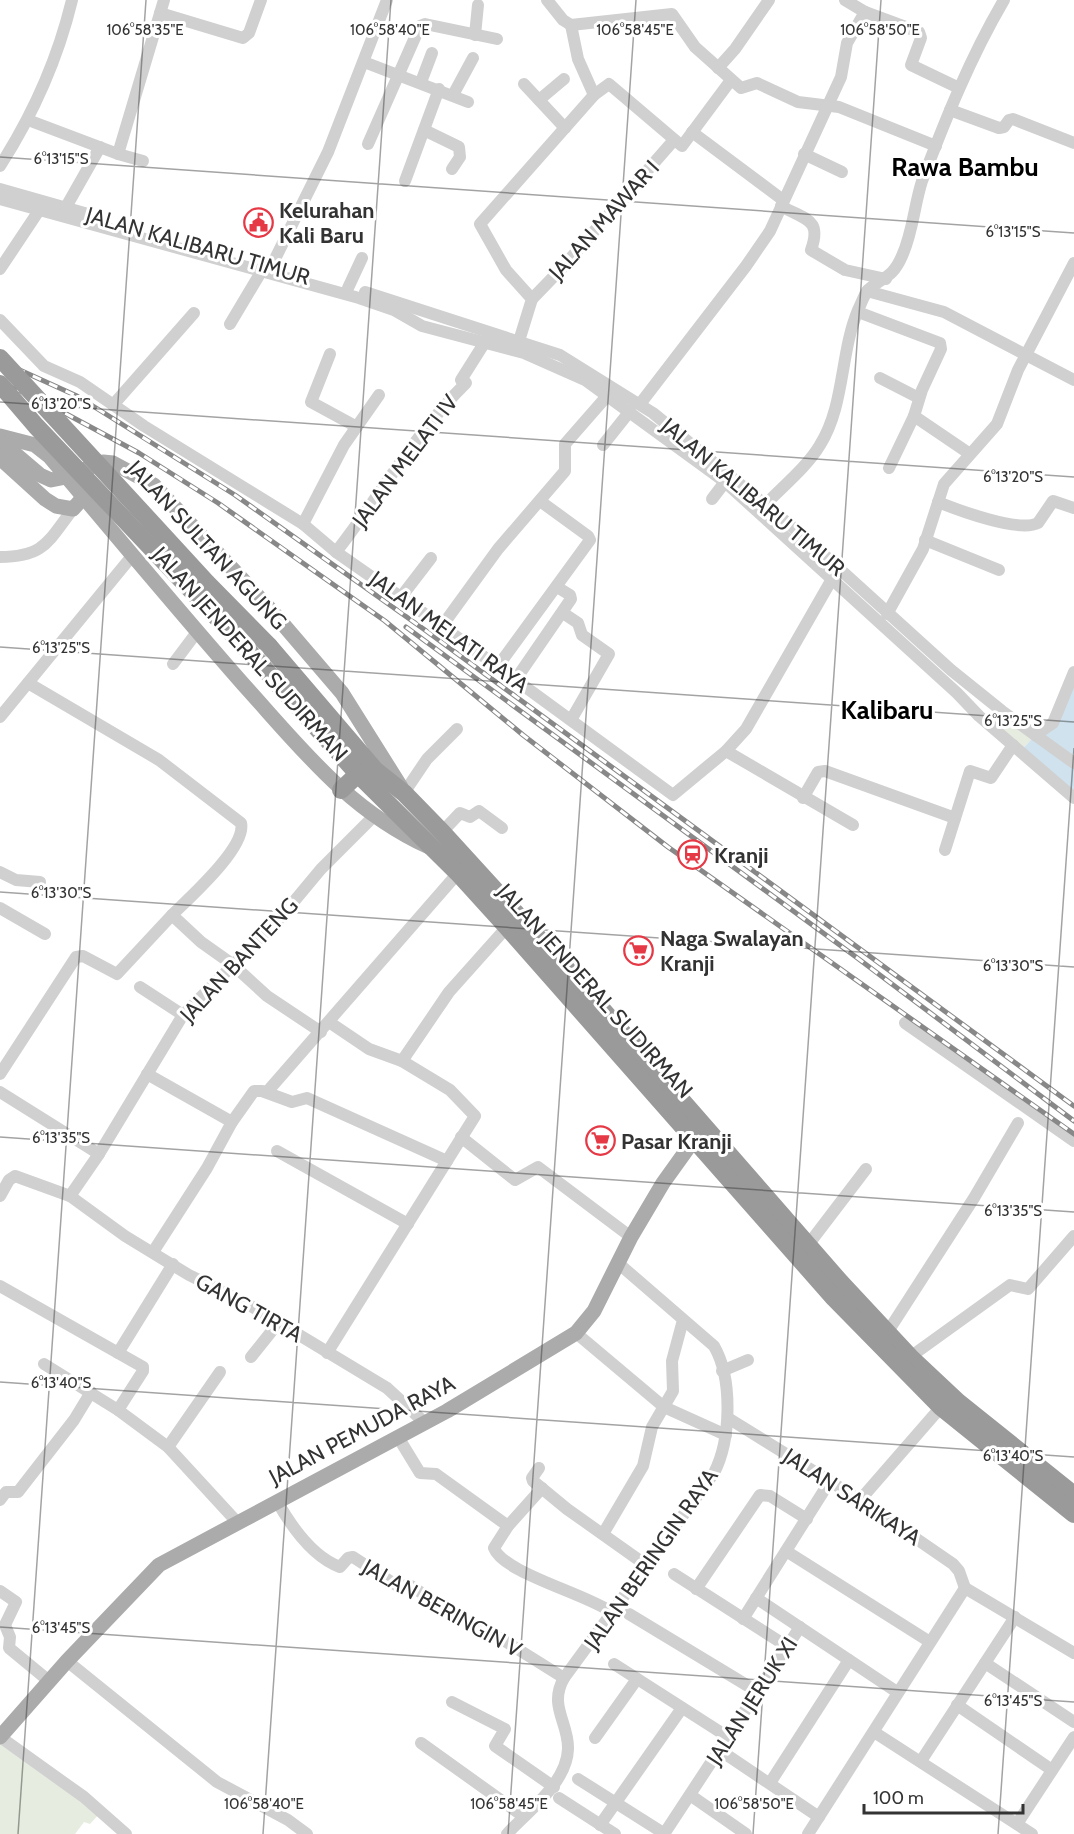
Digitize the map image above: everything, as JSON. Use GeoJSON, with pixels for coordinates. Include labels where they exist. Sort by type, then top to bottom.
{"type":"FeatureCollection","features":[{"type":"Feature","properties":{"kind":"highway","name":"JALAN SULTAN AGUNG"},"geometry":{"type":"LineString","coordinates":[[0,358],[207,583],[269,646],[367,772],[431,848]]}},
{"type":"Feature","properties":{"kind":"highway","name":"JALAN SULTAN AGUNG"},"geometry":{"type":"LineString","coordinates":[[0,384],[36,426],[245,647],[367,772]]}},
{"type":"Feature","properties":{"kind":"highway"},"geometry":{"type":"LineString","coordinates":[[341,790],[367,772]]}},
{"type":"Feature","properties":{"kind":"highway","name":"JALAN JENDERAL SUDIRMAN"},"geometry":{"type":"LineString","coordinates":[[367,772],[404,793],[573,976],[699,1132],[941,1407],[1074,1514]]}},
{"type":"Feature","properties":{"kind":"highway","name":"JALAN JENDERAL SUDIRMAN"},"geometry":{"type":"LineString","coordinates":[[431,848],[458,873],[699,1132],[808,1245],[829,1281],[958,1402],[1074,1495]]}},
{"type":"Feature","properties":{"kind":"main road","name":"JALAN JENDERAL SUDIRMAN"},"geometry":{"type":"LineString","coordinates":[[0,436],[35,445],[66,477],[79,504],[98,516],[320,771],[373,817],[399,833],[431,848]]}},
{"type":"Feature","properties":{"kind":"main road"},"geometry":{"type":"LineString","coordinates":[[0,441],[40,475],[51,480],[66,477]]}},
{"type":"Feature","properties":{"kind":"main road"},"geometry":{"type":"LineString","coordinates":[[0,458],[45,499],[56,506],[79,504],[93,484],[103,476],[111,471],[128,470]]}},
{"type":"Feature","properties":{"kind":"main road","name":"JALAN JENDERAL SUDIRMAN"},"geometry":{"type":"LineString","coordinates":[[66,477],[103,462],[113,463],[154,485],[304,647],[342,693],[404,793]]}},
{"type":"Feature","properties":{"kind":"main road","name":"JALAN PEMUDA RAYA"},"geometry":{"type":"LineString","coordinates":[[0,1737],[66,1661],[159,1565],[425,1423],[576,1333],[594,1311],[631,1237],[699,1132]]}},
{"type":"Feature","properties":{"kind":"street"},"geometry":{"type":"LineString","coordinates":[[0,166],[28,120],[57,48],[72,0]]}},
{"type":"Feature","properties":{"kind":"street"},"geometry":{"type":"LineString","coordinates":[[118,154],[164,0]]}},
{"type":"Feature","properties":{"kind":"street"},"geometry":{"type":"LineString","coordinates":[[160,13],[243,38],[249,33],[261,0]]}},
{"type":"Feature","properties":{"kind":"street"},"geometry":{"type":"LineString","coordinates":[[230,324],[266,269],[328,152],[387,0]]}},
{"type":"Feature","properties":{"kind":"street"},"geometry":{"type":"LineString","coordinates":[[547,0],[563,20],[571,25],[672,14],[695,47],[741,88],[757,83],[798,102],[839,107],[936,146]]}},
{"type":"Feature","properties":{"kind":"street"},"geometry":{"type":"LineString","coordinates":[[718,68],[749,31],[769,0]]}},
{"type":"Feature","properties":{"kind":"street"},"geometry":{"type":"LineString","coordinates":[[845,0],[865,12],[919,32],[921,38],[911,65],[959,88]]}},
{"type":"Feature","properties":{"kind":"street"},"geometry":{"type":"LineString","coordinates":[[765,505],[820,447],[831,421],[848,343],[858,312],[867,291],[886,279],[895,270],[909,239],[921,184],[950,110],[979,42],[1004,0]]}},
{"type":"Feature","properties":{"kind":"street"},"geometry":{"type":"LineString","coordinates":[[475,36],[478,5]]}},
{"type":"Feature","properties":{"kind":"street"},"geometry":{"type":"LineString","coordinates":[[603,445],[635,408],[746,266],[770,231],[842,74],[847,43],[865,12]]}},
{"type":"Feature","properties":{"kind":"street"},"geometry":{"type":"LineString","coordinates":[[368,144],[421,25],[498,39]]}},
{"type":"Feature","properties":{"kind":"street"},"geometry":{"type":"LineString","coordinates":[[571,25],[579,59],[594,95]]}},
{"type":"Feature","properties":{"kind":"street"},"geometry":{"type":"LineString","coordinates":[[421,82],[432,53]]}},
{"type":"Feature","properties":{"kind":"street"},"geometry":{"type":"LineString","coordinates":[[453,95],[473,58]]}},
{"type":"Feature","properties":{"kind":"street"},"geometry":{"type":"LineString","coordinates":[[364,62],[468,102]]}},
{"type":"Feature","properties":{"kind":"street"},"geometry":{"type":"LineString","coordinates":[[539,100],[564,79]]}},
{"type":"Feature","properties":{"kind":"street"},"geometry":{"type":"LineString","coordinates":[[522,347],[532,299],[506,270],[480,224],[594,95],[609,84],[682,146],[731,80]]}},
{"type":"Feature","properties":{"kind":"street"},"geometry":{"type":"LineString","coordinates":[[524,84],[565,128]]}},
{"type":"Feature","properties":{"kind":"street"},"geometry":{"type":"LineString","coordinates":[[405,181],[439,89]]}},
{"type":"Feature","properties":{"kind":"street"},"geometry":{"type":"LineString","coordinates":[[950,110],[999,128],[1004,127],[1009,120],[1013,120],[1074,143]]}},
{"type":"Feature","properties":{"kind":"street"},"geometry":{"type":"LineString","coordinates":[[28,120],[118,154],[143,161]]}},
{"type":"Feature","properties":{"kind":"street"},"geometry":{"type":"LineString","coordinates":[[424,130],[459,147],[460,158],[452,169]]}},
{"type":"Feature","properties":{"kind":"street"},"geometry":{"type":"LineString","coordinates":[[692,132],[807,220],[814,228],[816,238],[811,250],[845,270],[886,279]]}},
{"type":"Feature","properties":{"kind":"street","name":"JALAN MAWAR I"},"geometry":{"type":"LineString","coordinates":[[532,299],[674,140]]}},
{"type":"Feature","properties":{"kind":"street"},"geometry":{"type":"LineString","coordinates":[[66,207],[100,147]]}},
{"type":"Feature","properties":{"kind":"street"},"geometry":{"type":"LineString","coordinates":[[804,154],[842,171]]}},
{"type":"Feature","properties":{"kind":"street","name":"JALAN KALIBARU TIMUR"},"geometry":{"type":"LineString","coordinates":[[0,189],[66,207],[86,217]]}},
{"type":"Feature","properties":{"kind":"street","name":"JALAN KALIBARU TIMUR"},"geometry":{"type":"LineString","coordinates":[[0,199],[86,217],[359,298],[395,306]]}},
{"type":"Feature","properties":{"kind":"street"},"geometry":{"type":"LineString","coordinates":[[0,269],[40,209]]}},
{"type":"Feature","properties":{"kind":"street"},"geometry":{"type":"LineString","coordinates":[[348,288],[362,258]]}},
{"type":"Feature","properties":{"kind":"street"},"geometry":{"type":"LineString","coordinates":[[887,614],[925,540],[945,484],[997,424],[1025,356],[1074,263]]}},
{"type":"Feature","properties":{"kind":"street","name":"JALAN KALIBARU TIMUR"},"geometry":{"type":"LineString","coordinates":[[266,269],[348,288],[488,337],[560,355],[635,408],[701,450],[801,534],[887,614],[970,686],[1035,735],[1072,759]]}},
{"type":"Feature","properties":{"kind":"street"},"geometry":{"type":"LineString","coordinates":[[867,291],[944,312],[1074,380]]}},
{"type":"Feature","properties":{"kind":"street"},"geometry":{"type":"LineString","coordinates":[[858,312],[940,343],[941,349],[919,398],[914,416],[889,468]]}},
{"type":"Feature","properties":{"kind":"street"},"geometry":{"type":"LineString","coordinates":[[113,405],[194,313]]}},
{"type":"Feature","properties":{"kind":"street","name":"JALAN MELATI RAYA"},"geometry":{"type":"LineString","coordinates":[[0,320],[44,366],[80,382],[303,524],[336,552],[498,666],[673,795],[726,751],[756,713],[782,662],[832,579]]}},
{"type":"Feature","properties":{"kind":"street","name":"JALAN MELATI IV"},"geometry":{"type":"LineString","coordinates":[[336,552],[369,510],[440,408],[466,383],[461,380],[488,337]]}},
{"type":"Feature","properties":{"kind":"street","name":"JALAN KALIBARU TIMUR"},"geometry":{"type":"LineString","coordinates":[[522,347],[562,367],[607,396],[635,408],[725,482],[987,722],[1074,798]]}},
{"type":"Feature","properties":{"kind":"street"},"geometry":{"type":"LineString","coordinates":[[330,354],[311,402],[357,427]]}},
{"type":"Feature","properties":{"kind":"street"},"geometry":{"type":"LineString","coordinates":[[880,378],[919,398]]}},
{"type":"Feature","properties":{"kind":"street"},"geometry":{"type":"LineString","coordinates":[[303,524],[344,445],[379,395]]}},
{"type":"Feature","properties":{"kind":"street"},"geometry":{"type":"LineString","coordinates":[[442,626],[498,549],[565,469],[563,450],[567,441],[607,396]]}},
{"type":"Feature","properties":{"kind":"street"},"geometry":{"type":"LineString","coordinates":[[914,416],[970,453]]}},
{"type":"Feature","properties":{"kind":"street"},"geometry":{"type":"LineString","coordinates":[[712,499],[725,482]]}},
{"type":"Feature","properties":{"kind":"street"},"geometry":{"type":"LineString","coordinates":[[498,666],[588,545],[590,538],[540,501]]}},
{"type":"Feature","properties":{"kind":"street"},"geometry":{"type":"LineString","coordinates":[[938,502],[962,512],[1024,526],[1038,523],[1053,501],[1074,508]]}},
{"type":"Feature","properties":{"kind":"street"},"geometry":{"type":"LineString","coordinates":[[0,557],[30,555],[42,548],[79,504]]}},
{"type":"Feature","properties":{"kind":"street"},"geometry":{"type":"LineString","coordinates":[[925,540],[999,570]]}},
{"type":"Feature","properties":{"kind":"street"},"geometry":{"type":"LineString","coordinates":[[0,717],[132,556]]}},
{"type":"Feature","properties":{"kind":"street"},"geometry":{"type":"LineString","coordinates":[[401,597],[431,558]]}},
{"type":"Feature","properties":{"kind":"street"},"geometry":{"type":"LineString","coordinates":[[516,679],[572,597],[557,587]]}},
{"type":"Feature","properties":{"kind":"street"},"geometry":{"type":"LineString","coordinates":[[563,613],[579,624],[582,635],[609,654],[571,720]]}},
{"type":"Feature","properties":{"kind":"street"},"geometry":{"type":"LineString","coordinates":[[174,664],[197,632]]}},
{"type":"Feature","properties":{"kind":"street"},"geometry":{"type":"LineString","coordinates":[[1035,735],[1053,723],[1074,672]]}},
{"type":"Feature","properties":{"kind":"street"},"geometry":{"type":"LineString","coordinates":[[0,1074],[76,957],[83,956],[117,974],[209,878],[233,848],[242,832],[241,823],[159,760],[28,683]]}},
{"type":"Feature","properties":{"kind":"street"},"geometry":{"type":"LineString","coordinates":[[957,693],[964,692],[970,686]]}},
{"type":"Feature","properties":{"kind":"street"},"geometry":{"type":"LineString","coordinates":[[987,722],[994,712],[1002,711]]}},
{"type":"Feature","properties":{"kind":"street"},"geometry":{"type":"LineString","coordinates":[[404,793],[427,759],[457,729]]}},
{"type":"Feature","properties":{"kind":"street"},"geometry":{"type":"LineString","coordinates":[[945,850],[970,771],[991,778],[1013,745]]}},
{"type":"Feature","properties":{"kind":"street"},"geometry":{"type":"LineString","coordinates":[[726,751],[803,798],[853,825]]}},
{"type":"Feature","properties":{"kind":"street"},"geometry":{"type":"LineString","coordinates":[[803,798],[818,772],[825,771],[955,818]]}},
{"type":"Feature","properties":{"kind":"street"},"geometry":{"type":"LineString","coordinates":[[442,832],[460,813],[470,817],[479,812],[502,828]]}},
{"type":"Feature","properties":{"kind":"street","name":"JALAN BANTENG"},"geometry":{"type":"LineString","coordinates":[[70,1196],[99,1154],[183,1015],[281,917],[321,869],[373,817]]}},
{"type":"Feature","properties":{"kind":"street"},"geometry":{"type":"LineString","coordinates":[[0,872],[16,880],[39,882]]}},
{"type":"Feature","properties":{"kind":"street"},"geometry":{"type":"LineString","coordinates":[[267,1092],[458,873]]}},
{"type":"Feature","properties":{"kind":"street"},"geometry":{"type":"LineString","coordinates":[[0,908],[45,934]]}},
{"type":"Feature","properties":{"kind":"street"},"geometry":{"type":"LineString","coordinates":[[172,915],[267,996],[321,1032]]}},
{"type":"Feature","properties":{"kind":"street"},"geometry":{"type":"LineString","coordinates":[[402,1061],[449,992],[507,927]]}},
{"type":"Feature","properties":{"kind":"street"},"geometry":{"type":"LineString","coordinates":[[140,987],[183,1015]]}},
{"type":"Feature","properties":{"kind":"street"},"geometry":{"type":"LineString","coordinates":[[327,1353],[474,1115],[450,1090],[402,1061],[369,1049],[329,1022]]}},
{"type":"Feature","properties":{"kind":"street"},"geometry":{"type":"LineString","coordinates":[[905,1023],[1074,1141]]}},
{"type":"Feature","properties":{"kind":"street"},"geometry":{"type":"LineString","coordinates":[[147,1074],[232,1122]]}},
{"type":"Feature","properties":{"kind":"street"},"geometry":{"type":"LineString","coordinates":[[153,1252],[207,1168],[232,1122],[254,1091],[267,1092],[292,1102],[307,1098],[447,1161]]}},
{"type":"Feature","properties":{"kind":"street"},"geometry":{"type":"LineString","coordinates":[[0,1092],[99,1154]]}},
{"type":"Feature","properties":{"kind":"street"},"geometry":{"type":"LineString","coordinates":[[887,1333],[974,1198],[1018,1123]]}},
{"type":"Feature","properties":{"kind":"street"},"geometry":{"type":"LineString","coordinates":[[461,1137],[515,1180],[538,1167],[631,1237]]}},
{"type":"Feature","properties":{"kind":"street"},"geometry":{"type":"LineString","coordinates":[[277,1151],[408,1224]]}},
{"type":"Feature","properties":{"kind":"street"},"geometry":{"type":"LineString","coordinates":[[808,1245],[866,1169]]}},
{"type":"Feature","properties":{"kind":"street"},"geometry":{"type":"LineString","coordinates":[[0,1196],[9,1179],[15,1176],[70,1196]]}},
{"type":"Feature","properties":{"kind":"street","name":"GANG TIRTA"},"geometry":{"type":"LineString","coordinates":[[70,1196],[125,1236],[189,1275],[279,1323],[387,1388],[425,1423]]}},
{"type":"Feature","properties":{"kind":"street"},"geometry":{"type":"LineString","coordinates":[[910,1357],[1010,1285],[1028,1288],[1074,1236]]}},
{"type":"Feature","properties":{"kind":"street","name":"JALAN BERINGIN RAYA"},"geometry":{"type":"LineString","coordinates":[[507,1834],[523,1816],[556,1793],[568,1749],[558,1700],[559,1687],[714,1473],[726,1435],[729,1418],[722,1371],[714,1346],[618,1263]]}},
{"type":"Feature","properties":{"kind":"street"},"geometry":{"type":"LineString","coordinates":[[118,1353],[173,1264]]}},
{"type":"Feature","properties":{"kind":"street"},"geometry":{"type":"LineString","coordinates":[[0,1286],[144,1369],[118,1410]]}},
{"type":"Feature","properties":{"kind":"street"},"geometry":{"type":"LineString","coordinates":[[603,1534],[643,1466],[652,1427],[673,1391],[672,1360],[683,1320]]}},
{"type":"Feature","properties":{"kind":"street"},"geometry":{"type":"LineString","coordinates":[[251,1357],[279,1323]]}},
{"type":"Feature","properties":{"kind":"street"},"geometry":{"type":"LineString","coordinates":[[576,1333],[664,1407],[726,1435]]}},
{"type":"Feature","properties":{"kind":"street"},"geometry":{"type":"LineString","coordinates":[[722,1371],[748,1360]]}},
{"type":"Feature","properties":{"kind":"street"},"geometry":{"type":"LineString","coordinates":[[44,1364],[118,1410],[168,1447],[237,1522]]}},
{"type":"Feature","properties":{"kind":"street"},"geometry":{"type":"LineString","coordinates":[[168,1447],[220,1372]]}},
{"type":"Feature","properties":{"kind":"street"},"geometry":{"type":"LineString","coordinates":[[0,1500],[6,1492],[18,1492],[74,1420],[91,1392]]}},
{"type":"Feature","properties":{"kind":"street"},"geometry":{"type":"LineString","coordinates":[[860,1500],[941,1407]]}},
{"type":"Feature","properties":{"kind":"street","name":"JALAN SARIKAYA"},"geometry":{"type":"LineString","coordinates":[[729,1418],[860,1500],[953,1564],[959,1571],[965,1588]]}},
{"type":"Feature","properties":{"kind":"street"},"geometry":{"type":"LineString","coordinates":[[398,1437],[420,1473],[436,1474],[508,1526]]}},
{"type":"Feature","properties":{"kind":"street"},"geometry":{"type":"LineString","coordinates":[[539,1468],[532,1478],[542,1488],[646,1565]]}},
{"type":"Feature","properties":{"kind":"street"},"geometry":{"type":"LineString","coordinates":[[743,1619],[830,1481]]}},
{"type":"Feature","properties":{"kind":"street"},"geometry":{"type":"LineString","coordinates":[[542,1488],[508,1526],[494,1548],[497,1554],[510,1565],[570,1590],[613,1613]]}},
{"type":"Feature","properties":{"kind":"street"},"geometry":{"type":"LineString","coordinates":[[696,1589],[760,1495],[770,1496],[807,1519]]}},
{"type":"Feature","properties":{"kind":"street","name":"JALAN BERINGIN V"},"geometry":{"type":"LineString","coordinates":[[277,1501],[302,1537],[330,1562],[340,1567],[351,1557],[396,1585],[411,1586],[472,1625],[500,1638],[564,1678]]}},
{"type":"Feature","properties":{"kind":"street"},"geometry":{"type":"LineString","coordinates":[[786,1551],[930,1642]]}},
{"type":"Feature","properties":{"kind":"street"},"geometry":{"type":"LineString","coordinates":[[674,1574],[788,1647]]}},
{"type":"Feature","properties":{"kind":"street"},"geometry":{"type":"LineString","coordinates":[[808,1834],[965,1588],[1074,1653]]}},
{"type":"Feature","properties":{"kind":"street"},"geometry":{"type":"LineString","coordinates":[[0,1591],[15,1600],[5,1625],[10,1637],[9,1648],[50,1681]]}},
{"type":"Feature","properties":{"kind":"street"},"geometry":{"type":"LineString","coordinates":[[756,1598],[897,1692]]}},
{"type":"Feature","properties":{"kind":"street"},"geometry":{"type":"LineString","coordinates":[[629,1614],[758,1692]]}},
{"type":"Feature","properties":{"kind":"street"},"geometry":{"type":"LineString","coordinates":[[921,1761],[1015,1617]]}},
{"type":"Feature","properties":{"kind":"street","name":"JALAN JERUK XI"},"geometry":{"type":"LineString","coordinates":[[664,1834],[721,1751],[800,1628]]}},
{"type":"Feature","properties":{"kind":"street"},"geometry":{"type":"LineString","coordinates":[[770,1783],[849,1660]]}},
{"type":"Feature","properties":{"kind":"street"},"geometry":{"type":"LineString","coordinates":[[66,1661],[217,1782],[288,1820],[307,1834]]}},
{"type":"Feature","properties":{"kind":"street"},"geometry":{"type":"LineString","coordinates":[[985,1663],[1074,1722]]}},
{"type":"Feature","properties":{"kind":"street"},"geometry":{"type":"LineString","coordinates":[[614,1665],[728,1737]]}},
{"type":"Feature","properties":{"kind":"street"},"geometry":{"type":"LineString","coordinates":[[595,1738],[637,1679]]}},
{"type":"Feature","properties":{"kind":"street"},"geometry":{"type":"LineString","coordinates":[[453,1702],[506,1729],[495,1746],[556,1793],[615,1834]]}},
{"type":"Feature","properties":{"kind":"street"},"geometry":{"type":"LineString","coordinates":[[957,1705],[1052,1770]]}},
{"type":"Feature","properties":{"kind":"street"},"geometry":{"type":"LineString","coordinates":[[600,1825],[682,1708]]}},
{"type":"Feature","properties":{"kind":"street"},"geometry":{"type":"LineString","coordinates":[[874,1732],[1032,1834]]}},
{"type":"Feature","properties":{"kind":"street"},"geometry":{"type":"LineString","coordinates":[[0,1737],[84,1797],[126,1834]]}},
{"type":"Feature","properties":{"kind":"street"},"geometry":{"type":"LineString","coordinates":[[1017,1824],[1074,1737]]}},
{"type":"Feature","properties":{"kind":"street"},"geometry":{"type":"LineString","coordinates":[[421,1743],[523,1816]]}},
{"type":"Feature","properties":{"kind":"street"},"geometry":{"type":"LineString","coordinates":[[721,1751],[819,1817]]}},
{"type":"Feature","properties":{"kind":"street"},"geometry":{"type":"LineString","coordinates":[[578,1779],[664,1834]]}},
{"type":"Feature","properties":{"kind":"street"},"geometry":{"type":"LineString","coordinates":[[690,1795],[738,1832]]}},
{"type":"Feature","properties":{"kind":"shaded area"},"geometry":{"type":"Polygon","coordinates":[[[1002,711],[1035,735],[1021,751],[987,722],[994,712],[1002,711]]]}},
{"type":"Feature","properties":{"kind":"shaded area"},"geometry":{"type":"Polygon","coordinates":[[[0,1744],[99,1814],[90,1824],[84,1822],[75,1834],[0,1834],[0,1744]]]}},
{"type":"Feature","properties":{"kind":"water"},"geometry":{"type":"Polygon","coordinates":[[[1074,673],[1074,753],[1070,760],[1074,763],[1074,798],[1021,751],[1035,735],[1053,723],[1074,673]]]}},
{"type":"Feature","properties":{"kind":"railway"},"geometry":{"type":"LineString","coordinates":[[0,361],[77,396],[235,495],[425,630],[1074,1106]]}},
{"type":"Feature","properties":{"kind":"railway"},"geometry":{"type":"LineString","coordinates":[[0,383],[33,396],[139,453],[218,503],[385,621],[523,735],[668,847],[1074,1134]]}},
{"type":"Feature","properties":{"kind":"railway"},"geometry":{"type":"LineString","coordinates":[[406,627],[856,957],[1074,1121]]}},
{"type":"Feature","properties":{"kind":"place","name":"Kelurahan Kali Baru"},"geometry":{"type":"Point","coordinates":[258,223]}},
{"type":"Feature","properties":{"kind":"place","name":"Kranji"},"geometry":{"type":"Point","coordinates":[693,855]}},
{"type":"Feature","properties":{"kind":"place","name":"Naga Swalayan Kranji"},"geometry":{"type":"Point","coordinates":[639,951]}},
{"type":"Feature","properties":{"kind":"place","name":"Pasar Kranji"},"geometry":{"type":"Point","coordinates":[600,1141]}},
{"type":"Feature","properties":{"kind":"district","name":"Rawa Bambu"},"geometry":{"type":"Point","coordinates":[965,167]}},
{"type":"Feature","properties":{"kind":"district","name":"Kalibaru"},"geometry":{"type":"Point","coordinates":[887,710]}}]}
